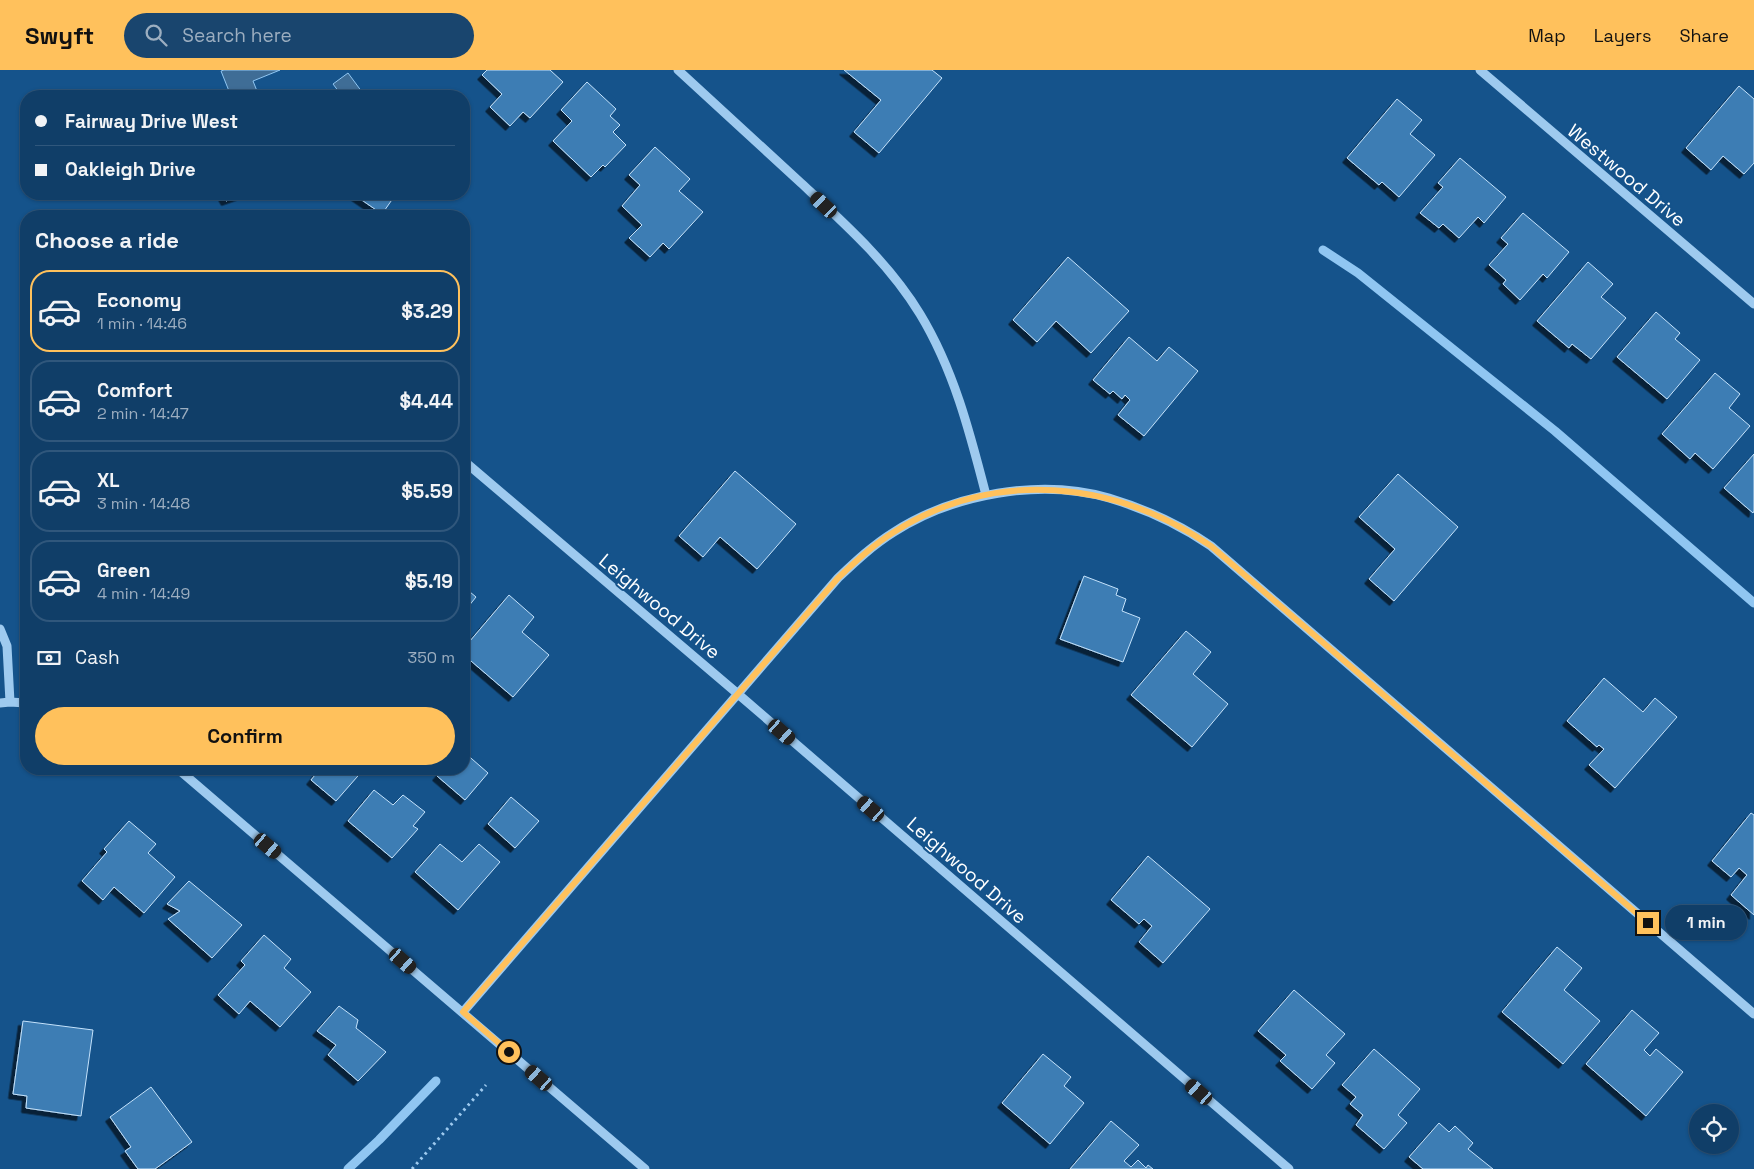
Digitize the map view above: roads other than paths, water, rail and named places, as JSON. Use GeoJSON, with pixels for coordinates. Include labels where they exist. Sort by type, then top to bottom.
{"type":"FeatureCollection","features":[{"type":"Feature","properties":{"kind":"street"},"geometry":{"type":"LineString","coordinates":[[678,70],[854,232],[894,275],[920,314],[948,367],[965,416],[986,495]]}},
{"type":"Feature","properties":{"kind":"street","name":"Westwood Drive"},"geometry":{"type":"LineString","coordinates":[[1480,70],[1754,304]]}},
{"type":"Feature","properties":{"kind":"street","name":"Leighwood Drive"},"geometry":{"type":"LineString","coordinates":[[470,467],[738,694],[1288,1169]]}},
{"type":"Feature","properties":{"kind":"street"},"geometry":{"type":"LineString","coordinates":[[463,1012],[838,578],[869,549],[923,516],[951,505],[986,495],[1013,491],[1045,490],[1107,497],[1147,511],[1185,528],[1211,546],[1754,1014]]}},
{"type":"Feature","properties":{"kind":"street"},"geometry":{"type":"LineString","coordinates":[[0,629],[6,646],[10,702]]}},
{"type":"Feature","properties":{"kind":"street"},"geometry":{"type":"LineString","coordinates":[[0,703],[20,703]]}},
{"type":"Feature","properties":{"kind":"street"},"geometry":{"type":"LineString","coordinates":[[185,775],[645,1169]]}},
{"type":"Feature","properties":{"kind":"water"},"geometry":{"type":"Polygon","coordinates":[[[280,70],[253,81],[257,90],[229,90],[221,71],[280,70]]]}},
{"type":"Feature","properties":{"kind":"water"},"geometry":{"type":"Polygon","coordinates":[[[348,73],[361,90],[338,90],[333,84],[348,73]]]}},
{"type":"Feature","properties":{"kind":"waterway"},"geometry":{"type":"LineString","coordinates":[[1323,250],[1358,273],[1555,431],[1754,603]]}},
{"type":"Feature","properties":{"kind":"waterway"},"geometry":{"type":"LineString","coordinates":[[348,1169],[436,1081]]}}]}
